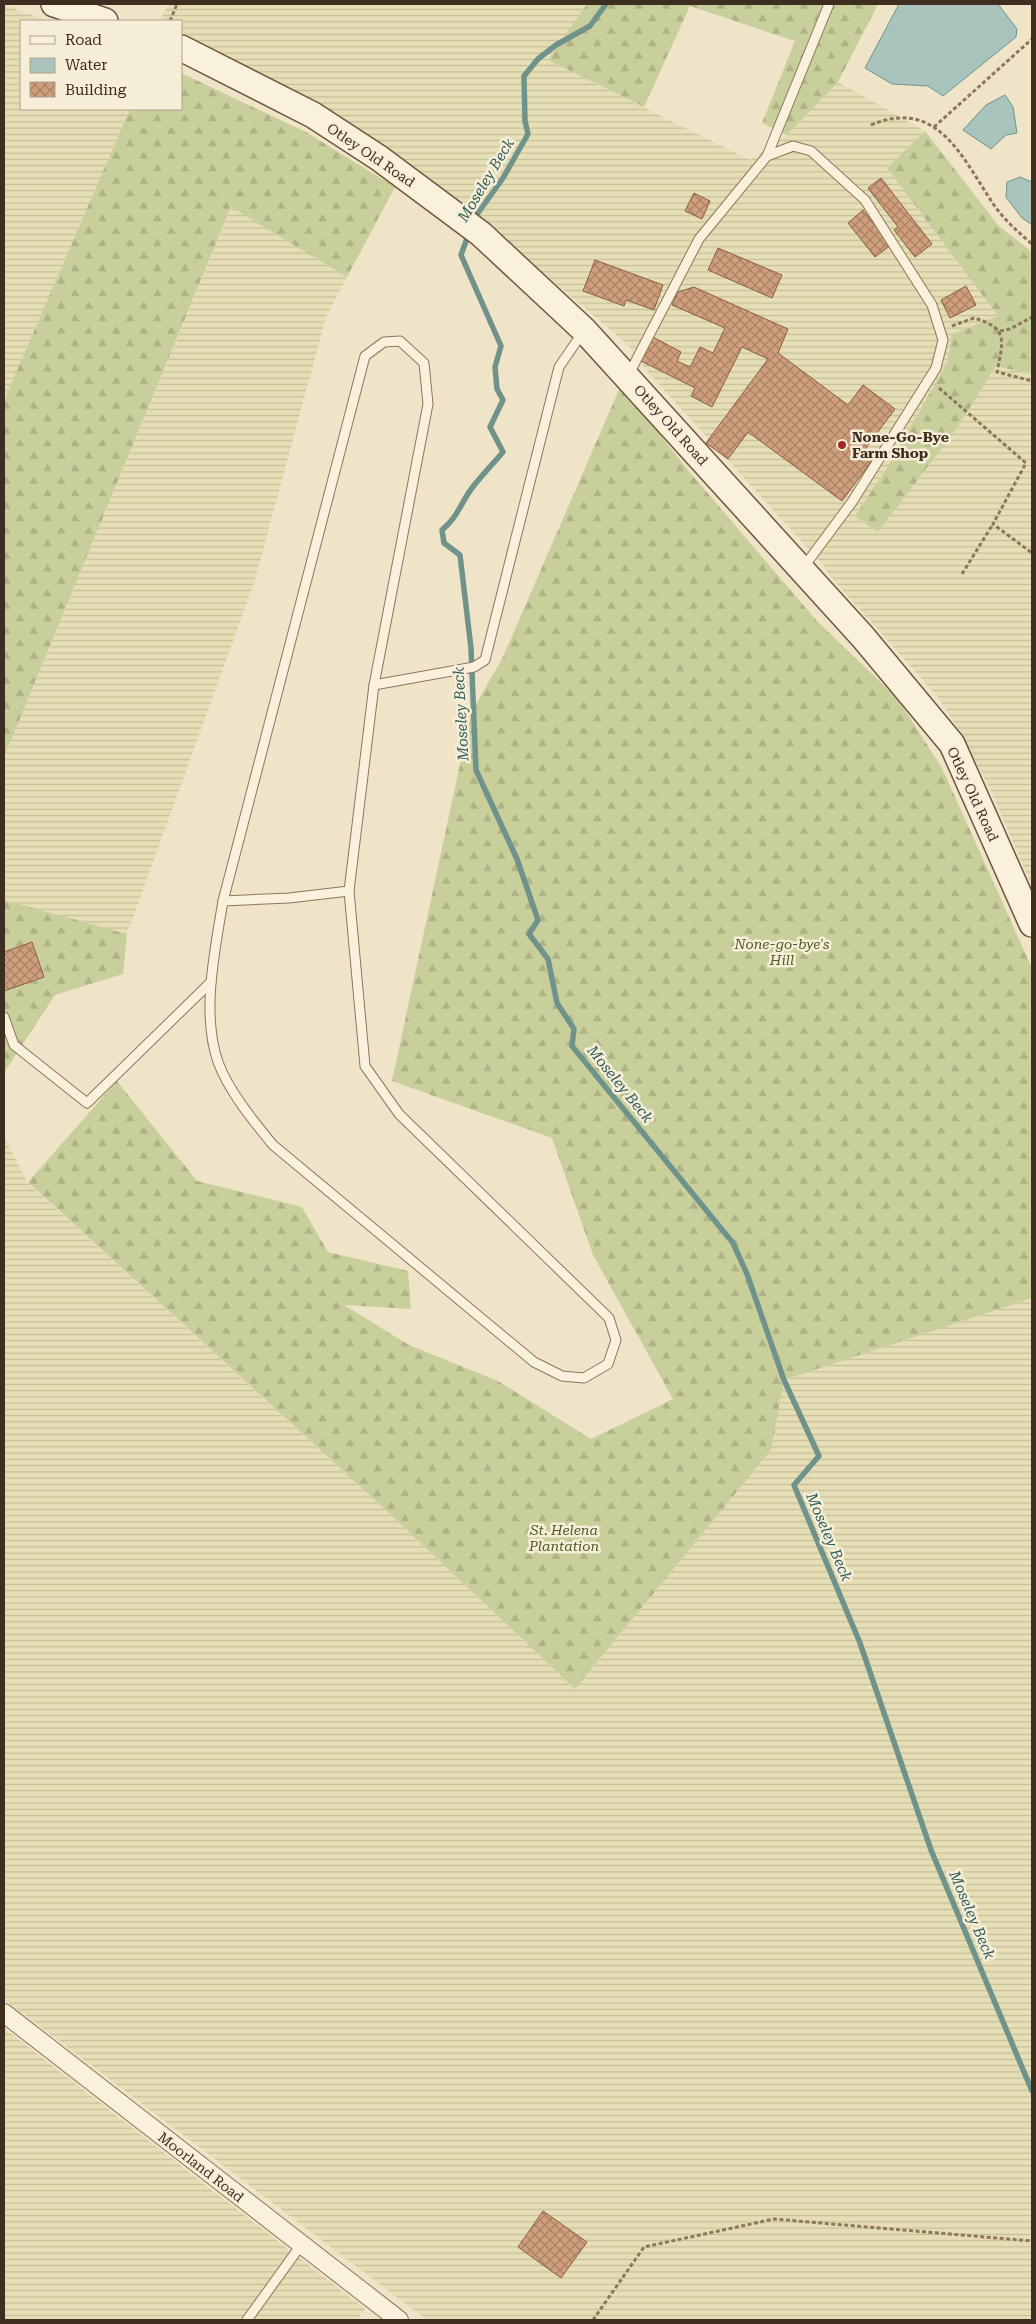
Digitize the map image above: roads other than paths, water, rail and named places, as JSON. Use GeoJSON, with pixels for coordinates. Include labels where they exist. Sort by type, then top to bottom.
{"type":"FeatureCollection","features":[{"type":"Feature","properties":{"kind":"street"},"geometry":{"type":"LineString","coordinates":[[54,4],[102,20]]}},
{"type":"Feature","properties":{"kind":"street","name":"Otley Old Road"},"geometry":{"type":"LineString","coordinates":[[182,49],[313,115],[379,158],[474,228],[584,330],[863,637],[952,744],[1032,924]]}},
{"type":"Feature","properties":{"kind":"street","name":"Moorland Road"},"geometry":{"type":"LineString","coordinates":[[4,2012],[399,2320]]}},
{"type":"Feature","properties":{"kind":"lane"},"geometry":{"type":"LineString","coordinates":[[628,377],[699,240],[767,156],[829,4]]}},
{"type":"Feature","properties":{"kind":"lane"},"geometry":{"type":"LineString","coordinates":[[767,156],[793,146],[811,151],[865,200],[932,306],[943,340],[936,368],[852,502],[801,570]]}},
{"type":"Feature","properties":{"kind":"lane"},"geometry":{"type":"LineString","coordinates":[[374,685],[474,667],[485,660],[559,367],[584,330]]}},
{"type":"Feature","properties":{"kind":"lane"},"geometry":{"type":"LineString","coordinates":[[400,341],[424,363],[428,404],[374,685],[349,891],[365,1066],[399,1114],[609,1318],[616,1340],[608,1364],[584,1378],[562,1376],[534,1362],[273,1145],[246,1112],[218,1062],[210,1013],[211,982],[223,901],[365,356],[384,342],[400,341]]}},
{"type":"Feature","properties":{"kind":"lane"},"geometry":{"type":"LineString","coordinates":[[223,901],[289,898],[349,891]]}},
{"type":"Feature","properties":{"kind":"lane"},"geometry":{"type":"LineString","coordinates":[[4,1017],[14,1045],[87,1103],[211,982]]}},
{"type":"Feature","properties":{"kind":"lane"},"geometry":{"type":"LineString","coordinates":[[247,2320],[301,2245]]}},
{"type":"Feature","properties":{"kind":"water"},"geometry":{"type":"Polygon","coordinates":[[[899,4],[998,4],[1017,29],[1016,37],[943,96],[928,86],[892,84],[865,68],[899,4]]]}},
{"type":"Feature","properties":{"kind":"water"},"geometry":{"type":"Polygon","coordinates":[[[1005,95],[1013,107],[1017,133],[1006,135],[991,149],[963,130],[986,105],[1005,95]]]}},
{"type":"Feature","properties":{"kind":"water"},"geometry":{"type":"Polygon","coordinates":[[[1020,177],[1032,182],[1032,225],[1022,218],[1006,197],[1007,182],[1020,177]]]}},
{"type":"Feature","properties":{"kind":"waterway","name":"Moseley Beck"},"geometry":{"type":"LineString","coordinates":[[473,220],[503,178],[528,134],[525,121],[524,76],[538,59],[556,45],[590,26],[606,4]]}},
{"type":"Feature","properties":{"kind":"waterway","name":"Moseley Beck"},"geometry":{"type":"LineString","coordinates":[[469,233],[461,255],[501,346],[495,367],[497,389],[503,400],[490,427],[503,452],[476,483],[455,515],[442,530],[444,543],[460,555],[471,648],[476,770],[517,859],[538,920],[529,934],[548,959],[557,1003],[574,1029],[572,1046],[733,1243],[747,1274],[784,1380],[819,1456],[794,1485],[860,1643],[931,1850],[1032,2091]]}},
{"type":"Feature","properties":{"kind":"place","name":"None-Go-Bye Farm Shop"},"geometry":{"type":"Point","coordinates":[842,445]}},
{"type":"Feature","properties":{"kind":"park label","name":"None-go-bye's Hill"},"geometry":{"type":"Point","coordinates":[782,952]}},
{"type":"Feature","properties":{"kind":"park label","name":"St. Helena Plantation"},"geometry":{"type":"Point","coordinates":[564,1538]}}]}
